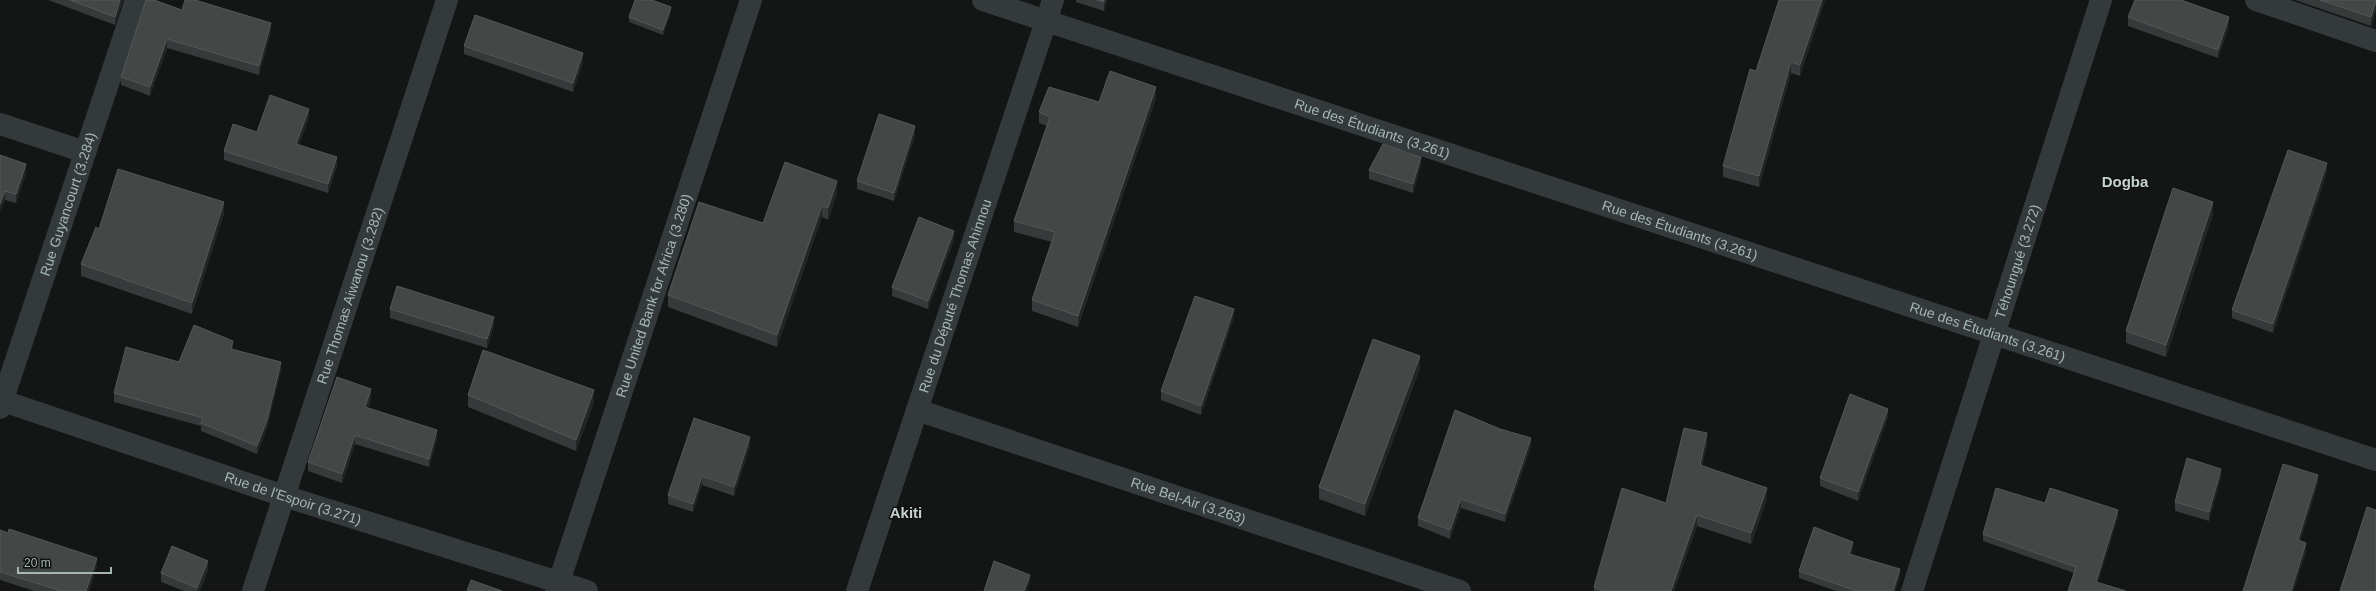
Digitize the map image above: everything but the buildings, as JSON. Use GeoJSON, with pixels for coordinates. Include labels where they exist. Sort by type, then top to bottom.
{"type":"FeatureCollection","features":[{"type":"Feature","properties":{"kind":"street","name":"Rue Guyancourt (3.284)"},"geometry":{"type":"LineString","coordinates":[[1,403],[136,0]]}},
{"type":"Feature","properties":{"kind":"street","name":"Rue Thomas Aiwanou (3.282)"},"geometry":{"type":"LineString","coordinates":[[253,591],[447,0]]}},
{"type":"Feature","properties":{"kind":"street","name":"Rue United Bank for Africa (3.280)"},"geometry":{"type":"LineString","coordinates":[[558,586],[751,0]]}},
{"type":"Feature","properties":{"kind":"street","name":"Rue des Étudiants (3.261)"},"geometry":{"type":"LineString","coordinates":[[983,0],[2376,460]]}},
{"type":"Feature","properties":{"kind":"street","name":"Rue du Député Thomas Ahinnou"},"geometry":{"type":"LineString","coordinates":[[857,591],[1053,0]]}},
{"type":"Feature","properties":{"kind":"street","name":"Téhoungué (3.272)"},"geometry":{"type":"LineString","coordinates":[[1912,591],[2101,0]]}},
{"type":"Feature","properties":{"kind":"street"},"geometry":{"type":"LineString","coordinates":[[2256,0],[2376,41]]}},
{"type":"Feature","properties":{"kind":"street"},"geometry":{"type":"LineString","coordinates":[[0,124],[85,152]]}},
{"type":"Feature","properties":{"kind":"street","name":"Rue de l'Espoir (3.271)"},"geometry":{"type":"LineString","coordinates":[[1,403],[558,586],[587,591]]}},
{"type":"Feature","properties":{"kind":"street","name":"Rue Bel-Air (3.263)"},"geometry":{"type":"LineString","coordinates":[[917,410],[1460,591]]}},
{"type":"Feature","properties":{"kind":"district","name":"Dogba"},"geometry":{"type":"Point","coordinates":[2125,182]}},
{"type":"Feature","properties":{"kind":"district","name":"Akiti"},"geometry":{"type":"Point","coordinates":[906,513]}}]}
